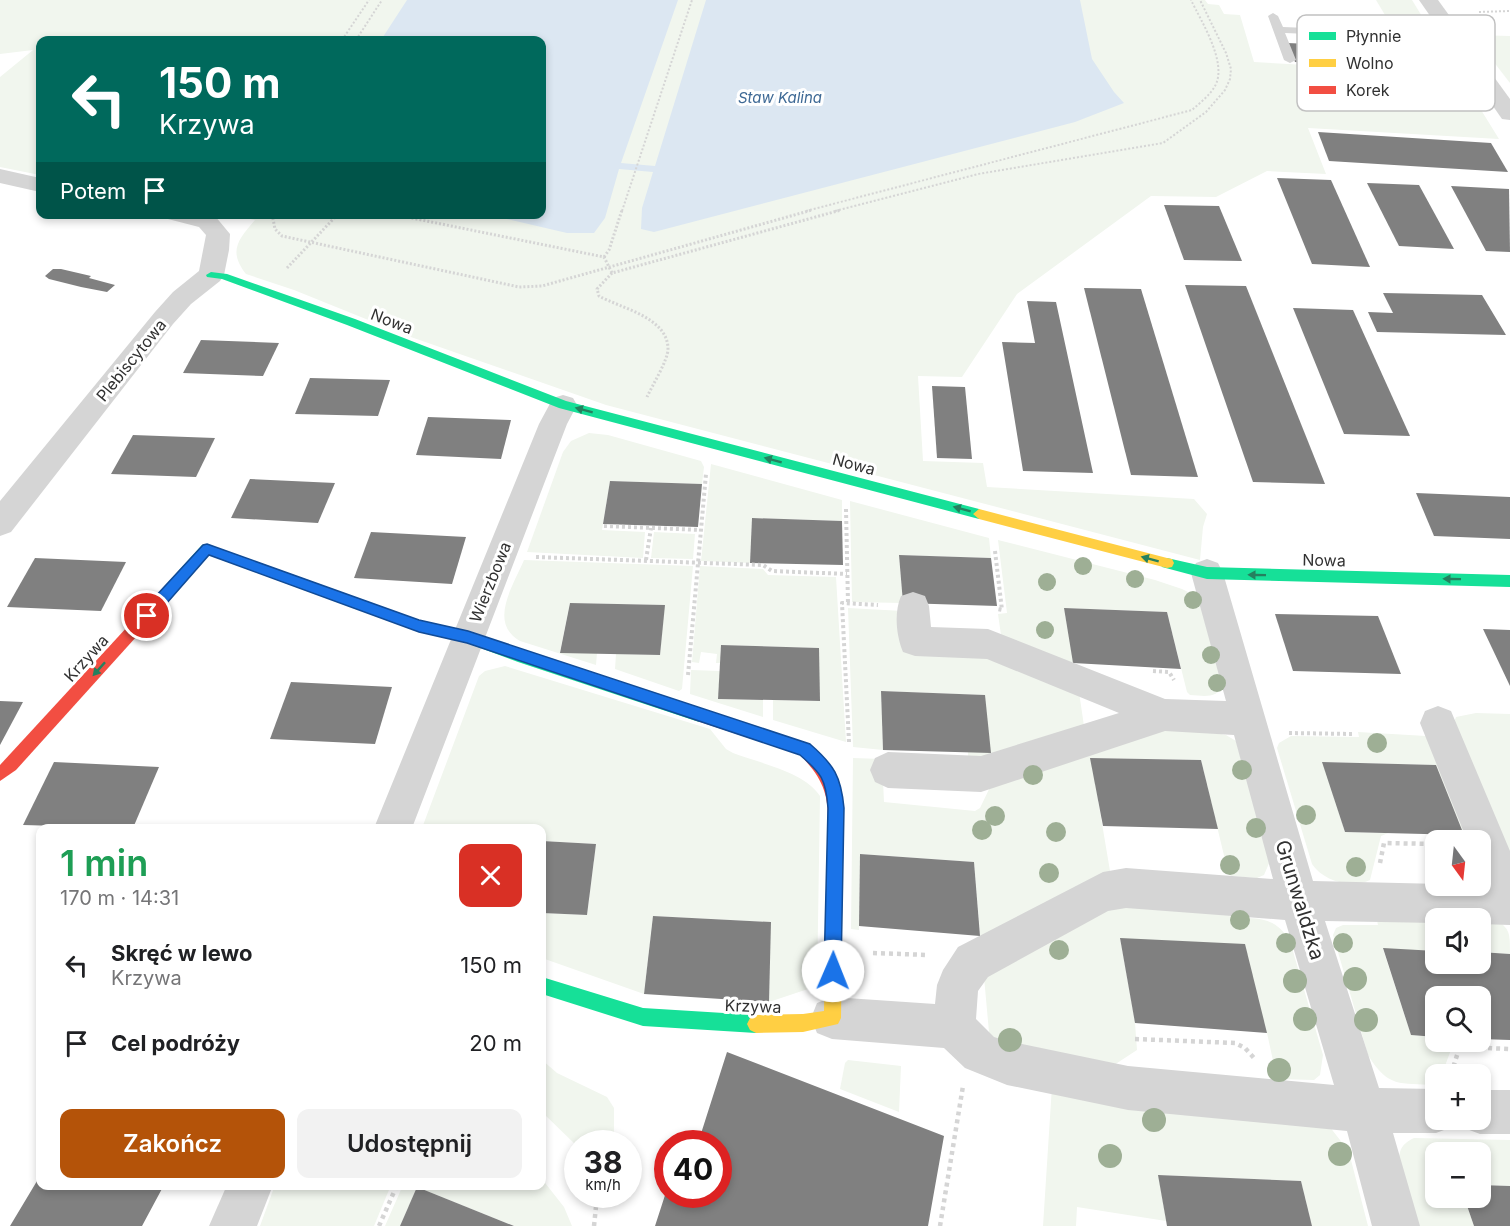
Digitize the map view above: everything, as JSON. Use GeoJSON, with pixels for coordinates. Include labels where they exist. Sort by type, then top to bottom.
{"type":"FeatureCollection","features":[{"type":"Feature","properties":{"kind":"street"},"geometry":{"type":"LineString","coordinates":[[1428,0],[1439,15]]}},
{"type":"Feature","properties":{"kind":"street"},"geometry":{"type":"LineString","coordinates":[[1495,93],[1510,114]]}},
{"type":"Feature","properties":{"kind":"street"},"geometry":{"type":"LineString","coordinates":[[0,176],[36,184]]}},
{"type":"Feature","properties":{"kind":"street"},"geometry":{"type":"LineString","coordinates":[[198,219],[207,221],[218,234],[211,275]]}},
{"type":"Feature","properties":{"kind":"street","name":"Nowa"},"geometry":{"type":"LineString","coordinates":[[211,275],[223,276],[563,405],[1207,573],[1510,581]]}},
{"type":"Feature","properties":{"kind":"street","name":"Plebiscytowa"},"geometry":{"type":"LineString","coordinates":[[0,523],[170,312],[182,298],[211,275]]}},
{"type":"Feature","properties":{"kind":"street","name":"Wierzbowa"},"geometry":{"type":"LineString","coordinates":[[395,824],[553,423],[563,405]]}},
{"type":"Feature","properties":{"kind":"street","name":"Krzywa"},"geometry":{"type":"LineString","coordinates":[[0,774],[12,765],[207,549],[419,626],[468,637],[518,656],[804,749],[824,766],[834,785],[836,808],[832,1018],[803,1023],[764,1024],[643,1017],[546,987]]}},
{"type":"Feature","properties":{"kind":"street","name":"Grunwaldzka"},"geometry":{"type":"LineString","coordinates":[[1207,573],[1299,901],[1364,1110],[1396,1226]]}},
{"type":"Feature","properties":{"kind":"street"},"geometry":{"type":"LineString","coordinates":[[913,606],[915,641],[988,644],[1165,715],[1248,719]]}},
{"type":"Feature","properties":{"kind":"street"},"geometry":{"type":"LineString","coordinates":[[888,770],[981,774],[1165,715]]}},
{"type":"Feature","properties":{"kind":"street"},"geometry":{"type":"LineString","coordinates":[[1438,723],[1510,898]]}},
{"type":"Feature","properties":{"kind":"street"},"geometry":{"type":"LineString","coordinates":[[954,1027],[958,985],[973,962],[1103,891],[1126,888],[1299,901],[1510,905]]}},
{"type":"Feature","properties":{"kind":"street"},"geometry":{"type":"LineString","coordinates":[[832,1018],[954,1027],[980,1053],[1007,1063],[1128,1088],[1364,1110],[1425,1111]]}},
{"type":"Feature","properties":{"kind":"street"},"geometry":{"type":"LineString","coordinates":[[1491,1112],[1510,1112]]}},
{"type":"Feature","properties":{"kind":"street"},"geometry":{"type":"LineString","coordinates":[[233,1226],[248,1190]]}},
{"type":"Feature","properties":{"kind":"lane"},"geometry":{"type":"LineString","coordinates":[[1273,16],[1290,60]]}},
{"type":"Feature","properties":{"kind":"lane"},"geometry":{"type":"LineString","coordinates":[[1279,30],[1297,31]]}},
{"type":"Feature","properties":{"kind":"path"},"geometry":{"type":"LineString","coordinates":[[345,36],[369,0]]}},
{"type":"Feature","properties":{"kind":"path"},"geometry":{"type":"LineString","coordinates":[[359,36],[382,0]]}},
{"type":"Feature","properties":{"kind":"path"},"geometry":{"type":"LineString","coordinates":[[604,257],[609,250],[692,0]]}},
{"type":"Feature","properties":{"kind":"path"},"geometry":{"type":"LineString","coordinates":[[273,219],[275,229],[282,236],[530,288],[796,214],[1192,110],[1215,87],[1220,72],[1217,58],[1191,0]]}},
{"type":"Feature","properties":{"kind":"path"},"geometry":{"type":"LineString","coordinates":[[636,424],[668,350],[668,344],[662,333],[650,321],[599,296],[597,289],[612,273],[978,174],[1163,143],[1183,132],[1223,92],[1230,80],[1231,70],[1200,0]]}},
{"type":"Feature","properties":{"kind":"path"},"geometry":{"type":"LineString","coordinates":[[1479,12],[1510,11]]}},
{"type":"Feature","properties":{"kind":"path"},"geometry":{"type":"LineString","coordinates":[[258,289],[272,277],[283,272],[333,219]]}},
{"type":"Feature","properties":{"kind":"path"},"geometry":{"type":"LineString","coordinates":[[417,219],[604,257]]}},
{"type":"Feature","properties":{"kind":"path"},"geometry":{"type":"LineString","coordinates":[[604,257],[612,273]]}},
{"type":"Feature","properties":{"kind":"path"},"geometry":{"type":"LineString","coordinates":[[687,680],[707,467]]}},
{"type":"Feature","properties":{"kind":"path"},"geometry":{"type":"LineString","coordinates":[[846,507],[848,604]]}},
{"type":"Feature","properties":{"kind":"path"},"geometry":{"type":"LineString","coordinates":[[604,526],[700,530]]}},
{"type":"Feature","properties":{"kind":"path"},"geometry":{"type":"LineString","coordinates":[[646,560],[651,528]]}},
{"type":"Feature","properties":{"kind":"path"},"geometry":{"type":"LineString","coordinates":[[528,556],[763,565],[772,571],[848,574]]}},
{"type":"Feature","properties":{"kind":"path"},"geometry":{"type":"LineString","coordinates":[[1148,671],[1169,672],[1175,681]]}},
{"type":"Feature","properties":{"kind":"path"},"geometry":{"type":"LineString","coordinates":[[1284,733],[1354,734]]}},
{"type":"Feature","properties":{"kind":"path"},"geometry":{"type":"LineString","coordinates":[[839,744],[849,747]]}},
{"type":"Feature","properties":{"kind":"path"},"geometry":{"type":"LineString","coordinates":[[1378,870],[1384,843],[1425,844]]}},
{"type":"Feature","properties":{"kind":"path"},"geometry":{"type":"LineString","coordinates":[[940,1226],[965,1075],[954,1027]]}},
{"type":"Feature","properties":{"kind":"path"},"geometry":{"type":"LineString","coordinates":[[1135,1039],[1235,1043],[1245,1048],[1258,1064]]}},
{"type":"Feature","properties":{"kind":"path"},"geometry":{"type":"LineString","coordinates":[[1454,1064],[1458,1049],[1462,1047],[1510,1049]]}},
{"type":"Feature","properties":{"kind":"path"},"geometry":{"type":"LineString","coordinates":[[379,1226],[395,1190]]}},
{"type":"Feature","properties":{"kind":"path"},"geometry":{"type":"LineString","coordinates":[[594,1226],[596,1208]]}},
{"type":"Feature","properties":{"kind":"shaded area"},"geometry":{"type":"Polygon","coordinates":[[[0,0],[1205,0],[1208,4],[1219,5],[1224,14],[1240,15],[1254,62],[1297,64],[1297,111],[1482,111],[1499,139],[1308,128],[1326,174],[1267,171],[1216,197],[1151,196],[1017,294],[962,377],[918,376],[923,461],[983,463],[987,487],[1194,499],[1207,514],[1203,527],[1200,560],[606,405],[408,336],[294,290],[246,274],[237,259],[236,252],[240,240],[255,220],[250,219],[546,219],[546,36],[36,36],[36,174],[0,167],[0,77],[33,50],[0,54],[0,0]]]}},
{"type":"Feature","properties":{"kind":"shaded area"},"geometry":{"type":"Polygon","coordinates":[[[1376,0],[1412,0],[1421,15],[1385,15],[1376,0]]]}},
{"type":"Feature","properties":{"kind":"shaded area"},"geometry":{"type":"Polygon","coordinates":[[[1495,36],[1510,36],[1510,83],[1495,64],[1495,36]]]}},
{"type":"Feature","properties":{"kind":"shaded area"},"geometry":{"type":"Polygon","coordinates":[[[589,433],[608,435],[701,461],[704,467],[702,484],[610,481],[602,530],[645,532],[643,558],[527,552],[563,452],[571,441],[589,433]]]}},
{"type":"Feature","properties":{"kind":"shaded area"},"geometry":{"type":"Polygon","coordinates":[[[711,464],[842,500],[842,521],[752,518],[750,563],[701,561],[711,464]]]}},
{"type":"Feature","properties":{"kind":"shaded area"},"geometry":{"type":"Polygon","coordinates":[[[850,501],[989,538],[991,558],[899,555],[903,603],[852,602],[850,501]]]}},
{"type":"Feature","properties":{"kind":"shaded area"},"geometry":{"type":"Polygon","coordinates":[[[654,532],[695,534],[693,559],[651,558],[654,532]]]}},
{"type":"Feature","properties":{"kind":"shaded area"},"geometry":{"type":"Polygon","coordinates":[[[998,540],[1155,580],[1198,597],[1224,684],[1221,689],[1210,696],[1190,695],[1187,692],[1167,612],[1064,608],[1075,671],[1001,635],[998,614],[1007,613],[998,540]]]}},
{"type":"Feature","properties":{"kind":"shaded area"},"geometry":{"type":"Polygon","coordinates":[[[524,560],[693,566],[682,689],[679,691],[615,669],[616,654],[660,655],[664,605],[570,603],[560,652],[597,653],[596,665],[520,641],[511,633],[504,614],[509,592],[524,560]]]}},
{"type":"Feature","properties":{"kind":"shaded area"},"geometry":{"type":"Polygon","coordinates":[[[700,566],[763,569],[768,575],[836,577],[846,742],[773,720],[773,700],[819,701],[819,648],[721,645],[720,663],[716,663],[717,654],[701,652],[699,663],[692,662],[700,566]]]}},
{"type":"Feature","properties":{"kind":"shaded area"},"geometry":{"type":"Polygon","coordinates":[[[848,608],[903,611],[904,650],[987,653],[1079,692],[1084,726],[968,764],[968,752],[990,752],[984,695],[881,691],[883,750],[853,747],[848,608]]]}},
{"type":"Feature","properties":{"kind":"shaded area"},"geometry":{"type":"Polygon","coordinates":[[[505,666],[710,729],[726,749],[793,774],[813,788],[820,796],[817,986],[769,1002],[770,922],[653,916],[644,994],[546,959],[546,913],[587,915],[596,844],[546,841],[546,824],[424,824],[479,676],[485,671],[505,666]]]}},
{"type":"Feature","properties":{"kind":"shaded area"},"geometry":{"type":"Polygon","coordinates":[[[691,670],[720,671],[718,699],[763,700],[763,717],[690,694],[691,670]]]}},
{"type":"Feature","properties":{"kind":"shaded area"},"geometry":{"type":"Polygon","coordinates":[[[1476,713],[1510,714],[1510,861],[1454,722],[1456,717],[1476,713]]]}},
{"type":"Feature","properties":{"kind":"shaded area"},"geometry":{"type":"Polygon","coordinates":[[[1171,724],[1226,735],[1236,741],[1270,861],[1264,875],[1257,878],[1231,876],[1228,872],[1201,760],[1091,758],[1110,871],[981,945],[974,862],[860,854],[859,930],[851,929],[853,758],[882,759],[884,802],[975,811],[980,808],[993,781],[1171,724]]]}},
{"type":"Feature","properties":{"kind":"shaded area"},"geometry":{"type":"Polygon","coordinates":[[[1358,732],[1426,736],[1473,830],[1462,830],[1436,765],[1323,762],[1345,832],[1388,833],[1381,836],[1370,880],[1354,884],[1338,882],[1323,875],[1312,864],[1277,748],[1279,743],[1291,736],[1359,737],[1358,732]]]}},
{"type":"Feature","properties":{"kind":"shaded area"},"geometry":{"type":"Polygon","coordinates":[[[1108,904],[1227,907],[1230,917],[1264,920],[1278,927],[1290,941],[1323,1055],[1320,1075],[1314,1080],[1277,1079],[1267,1033],[1120,939],[1135,1023],[1137,1050],[1111,1067],[990,1043],[984,977],[1108,904]]]}},
{"type":"Feature","properties":{"kind":"shaded area"},"geometry":{"type":"Polygon","coordinates":[[[1376,916],[1425,916],[1425,951],[1383,949],[1411,1035],[1425,1036],[1425,1052],[1450,1052],[1446,1064],[1425,1064],[1425,1084],[1396,1082],[1382,1073],[1368,1055],[1333,935],[1336,928],[1343,925],[1378,925],[1376,916]]]}},
{"type":"Feature","properties":{"kind":"shaded area"},"geometry":{"type":"Polygon","coordinates":[[[1491,916],[1508,931],[1510,954],[1491,953],[1491,916]]]}},
{"type":"Feature","properties":{"kind":"shaded area"},"geometry":{"type":"Polygon","coordinates":[[[848,1060],[901,1066],[899,1112],[840,1089],[845,1063],[848,1060]]]}},
{"type":"Feature","properties":{"kind":"shaded area"},"geometry":{"type":"Polygon","coordinates":[[[546,1063],[557,1073],[607,1097],[614,1108],[614,1130],[564,1130],[564,1133],[546,1116],[546,1063]]]}},
{"type":"Feature","properties":{"kind":"shaded area"},"geometry":{"type":"Polygon","coordinates":[[[1052,1086],[1326,1122],[1347,1149],[1368,1226],[1312,1226],[1301,1181],[1159,1175],[1166,1221],[1077,1207],[1076,1226],[1043,1226],[1052,1086]]]}},
{"type":"Feature","properties":{"kind":"shaded area"},"geometry":{"type":"Polygon","coordinates":[[[1414,1138],[1510,1140],[1510,1186],[1491,1185],[1491,1142],[1425,1142],[1425,1208],[1468,1208],[1474,1226],[1416,1226],[1399,1163],[1402,1148],[1414,1138]]]}},
{"type":"Feature","properties":{"kind":"shaded area"},"geometry":{"type":"Polygon","coordinates":[[[546,1184],[564,1207],[572,1226],[514,1226],[424,1190],[546,1190],[546,1184]]]}},
{"type":"Feature","properties":{"kind":"shaded area"},"geometry":{"type":"Polygon","coordinates":[[[273,1190],[389,1190],[374,1226],[260,1226],[273,1190]]]}},
{"type":"Feature","properties":{"kind":"shaded area"},"geometry":{"type":"Polygon","coordinates":[[[401,1190],[416,1190],[400,1226],[385,1226],[401,1190]]]}},
{"type":"Feature","properties":{"kind":"water","name":"Staw Kalina"},"geometry":{"type":"Polygon","coordinates":[[[407,0],[678,0],[621,163],[655,166],[706,0],[1080,0],[1092,59],[1124,103],[1075,122],[654,232],[641,229],[642,208],[653,172],[619,169],[605,218],[594,233],[567,233],[507,219],[546,219],[546,36],[384,36],[407,0]]]}},
{"type":"Feature","properties":{"kind":"building"},"geometry":{"type":"Polygon","coordinates":[[[1287,43],[1297,43],[1297,62],[1295,62],[1287,43]]]}},
{"type":"Feature","properties":{"kind":"building"},"geometry":{"type":"Polygon","coordinates":[[[1318,132],[1491,143],[1508,172],[1329,161],[1318,132]]]}},
{"type":"Feature","properties":{"kind":"building"},"geometry":{"type":"Polygon","coordinates":[[[1277,178],[1331,180],[1370,267],[1312,264],[1277,178]]]}},
{"type":"Feature","properties":{"kind":"building"},"geometry":{"type":"Polygon","coordinates":[[[1367,183],[1419,185],[1454,249],[1399,246],[1367,183]]]}},
{"type":"Feature","properties":{"kind":"building"},"geometry":{"type":"Polygon","coordinates":[[[1451,186],[1509,189],[1510,252],[1486,251],[1451,186]]]}},
{"type":"Feature","properties":{"kind":"building"},"geometry":{"type":"Polygon","coordinates":[[[1164,205],[1219,206],[1242,261],[1184,260],[1164,205]]]}},
{"type":"Feature","properties":{"kind":"building"},"geometry":{"type":"Polygon","coordinates":[[[53,269],[91,276],[89,278],[115,285],[107,292],[49,279],[45,276],[53,269]]]}},
{"type":"Feature","properties":{"kind":"building"},"geometry":{"type":"Polygon","coordinates":[[[1185,285],[1246,286],[1325,484],[1253,482],[1185,285]]]}},
{"type":"Feature","properties":{"kind":"building"},"geometry":{"type":"Polygon","coordinates":[[[1084,288],[1141,289],[1198,477],[1131,475],[1084,288]]]}},
{"type":"Feature","properties":{"kind":"building"},"geometry":{"type":"Polygon","coordinates":[[[1383,293],[1482,295],[1506,335],[1377,332],[1368,312],[1393,313],[1383,293]]]}},
{"type":"Feature","properties":{"kind":"building"},"geometry":{"type":"Polygon","coordinates":[[[1027,301],[1056,302],[1093,473],[1023,471],[1002,342],[1035,343],[1027,301]]]}},
{"type":"Feature","properties":{"kind":"building"},"geometry":{"type":"Polygon","coordinates":[[[1293,308],[1353,310],[1410,436],[1344,434],[1293,308]]]}},
{"type":"Feature","properties":{"kind":"building"},"geometry":{"type":"Polygon","coordinates":[[[201,340],[279,343],[263,376],[183,373],[201,340]]]}},
{"type":"Feature","properties":{"kind":"building"},"geometry":{"type":"Polygon","coordinates":[[[310,378],[390,380],[378,416],[295,414],[310,378]]]}},
{"type":"Feature","properties":{"kind":"building"},"geometry":{"type":"Polygon","coordinates":[[[932,386],[965,387],[972,459],[937,458],[932,386]]]}},
{"type":"Feature","properties":{"kind":"building"},"geometry":{"type":"Polygon","coordinates":[[[428,417],[511,420],[501,459],[416,455],[428,417]]]}},
{"type":"Feature","properties":{"kind":"building"},"geometry":{"type":"Polygon","coordinates":[[[133,435],[215,438],[196,477],[111,474],[133,435]]]}},
{"type":"Feature","properties":{"kind":"building"},"geometry":{"type":"Polygon","coordinates":[[[250,479],[335,483],[318,523],[231,518],[250,479]]]}},
{"type":"Feature","properties":{"kind":"building"},"geometry":{"type":"Polygon","coordinates":[[[610,481],[702,484],[698,527],[603,524],[610,481]]]}},
{"type":"Feature","properties":{"kind":"building"},"geometry":{"type":"Polygon","coordinates":[[[1416,493],[1510,497],[1510,539],[1434,536],[1416,493]]]}},
{"type":"Feature","properties":{"kind":"building"},"geometry":{"type":"Polygon","coordinates":[[[752,518],[842,521],[843,565],[750,563],[752,518]]]}},
{"type":"Feature","properties":{"kind":"building"},"geometry":{"type":"Polygon","coordinates":[[[371,532],[466,537],[452,584],[354,578],[371,532]]]}},
{"type":"Feature","properties":{"kind":"building"},"geometry":{"type":"Polygon","coordinates":[[[899,555],[991,558],[997,606],[903,603],[899,555]]]}},
{"type":"Feature","properties":{"kind":"building"},"geometry":{"type":"Polygon","coordinates":[[[35,558],[126,562],[101,611],[7,607],[35,558]]]}},
{"type":"Feature","properties":{"kind":"building"},"geometry":{"type":"Polygon","coordinates":[[[570,603],[665,605],[660,655],[560,653],[570,603]]]}},
{"type":"Feature","properties":{"kind":"building"},"geometry":{"type":"Polygon","coordinates":[[[1064,608],[1167,612],[1181,669],[1073,663],[1064,608]]]}},
{"type":"Feature","properties":{"kind":"building"},"geometry":{"type":"Polygon","coordinates":[[[1275,614],[1378,616],[1401,674],[1293,671],[1275,614]]]}},
{"type":"Feature","properties":{"kind":"building"},"geometry":{"type":"Polygon","coordinates":[[[1483,629],[1510,630],[1510,686],[1483,629]]]}},
{"type":"Feature","properties":{"kind":"building"},"geometry":{"type":"Polygon","coordinates":[[[721,645],[819,648],[820,701],[718,699],[721,645]]]}},
{"type":"Feature","properties":{"kind":"building"},"geometry":{"type":"Polygon","coordinates":[[[291,682],[392,687],[375,744],[270,739],[291,682]]]}},
{"type":"Feature","properties":{"kind":"building"},"geometry":{"type":"Polygon","coordinates":[[[881,691],[985,695],[991,753],[883,750],[881,691]]]}},
{"type":"Feature","properties":{"kind":"building"},"geometry":{"type":"Polygon","coordinates":[[[0,701],[23,702],[0,745],[0,701]]]}},
{"type":"Feature","properties":{"kind":"building"},"geometry":{"type":"Polygon","coordinates":[[[1090,758],[1201,760],[1218,829],[1103,826],[1090,758]]]}},
{"type":"Feature","properties":{"kind":"building"},"geometry":{"type":"Polygon","coordinates":[[[54,762],[159,767],[135,824],[23,825],[54,762]]]}},
{"type":"Feature","properties":{"kind":"building"},"geometry":{"type":"Polygon","coordinates":[[[1322,762],[1436,765],[1462,830],[1425,830],[1425,834],[1345,832],[1322,762]]]}},
{"type":"Feature","properties":{"kind":"building"},"geometry":{"type":"Polygon","coordinates":[[[546,841],[596,844],[587,915],[546,913],[546,841]]]}},
{"type":"Feature","properties":{"kind":"building"},"geometry":{"type":"Polygon","coordinates":[[[860,854],[974,862],[980,936],[859,926],[860,854]]]}},
{"type":"Feature","properties":{"kind":"building"},"geometry":{"type":"Polygon","coordinates":[[[653,916],[771,922],[769,1002],[644,994],[653,916]]]}},
{"type":"Feature","properties":{"kind":"building"},"geometry":{"type":"Polygon","coordinates":[[[1120,938],[1245,944],[1267,1033],[1135,1023],[1120,938]]]}},
{"type":"Feature","properties":{"kind":"building"},"geometry":{"type":"Polygon","coordinates":[[[1383,948],[1425,950],[1425,974],[1491,974],[1491,953],[1510,954],[1510,1040],[1491,1039],[1491,986],[1425,986],[1425,1036],[1411,1035],[1383,948]]]}},
{"type":"Feature","properties":{"kind":"building"},"geometry":{"type":"Polygon","coordinates":[[[727,1052],[944,1136],[928,1226],[655,1226],[661,1208],[732,1208],[732,1130],[702,1130],[727,1052]]]}},
{"type":"Feature","properties":{"kind":"building"},"geometry":{"type":"Polygon","coordinates":[[[1158,1175],[1301,1181],[1312,1226],[1167,1226],[1158,1175]]]}},
{"type":"Feature","properties":{"kind":"building"},"geometry":{"type":"Polygon","coordinates":[[[36,1183],[36,1190],[161,1190],[142,1226],[10,1226],[36,1183]]]}},
{"type":"Feature","properties":{"kind":"building"},"geometry":{"type":"Polygon","coordinates":[[[1491,1185],[1510,1186],[1510,1226],[1474,1226],[1468,1208],[1491,1208],[1491,1185]]]}},
{"type":"Feature","properties":{"kind":"building"},"geometry":{"type":"Polygon","coordinates":[[[416,1190],[424,1190],[514,1226],[400,1226],[416,1190]]]}},
{"type":"Feature","properties":{"kind":"traffic: fast"},"geometry":{"type":"LineString","coordinates":[[211,275],[223,276],[351,322],[563,405],[979,514]]}},
{"type":"Feature","properties":{"kind":"traffic: fast"},"geometry":{"type":"LineString","coordinates":[[169,591],[207,549],[419,626],[468,637],[518,656],[699,715]]}},
{"type":"Feature","properties":{"kind":"traffic: fast"},"geometry":{"type":"LineString","coordinates":[[1167,563],[1207,573],[1510,581]]}},
{"type":"Feature","properties":{"kind":"traffic: fast"},"geometry":{"type":"LineString","coordinates":[[546,987],[643,1017],[756,1024]]}},
{"type":"Feature","properties":{"kind":"traffic: slow"},"geometry":{"type":"LineString","coordinates":[[979,514],[1167,563]]}},
{"type":"Feature","properties":{"kind":"traffic: slow"},"geometry":{"type":"LineString","coordinates":[[756,1024],[803,1023],[832,1018],[835,847]]}},
{"type":"Feature","properties":{"kind":"traffic: jam"},"geometry":{"type":"LineString","coordinates":[[0,774],[11,765],[169,591]]}},
{"type":"Feature","properties":{"kind":"traffic: jam"},"geometry":{"type":"LineString","coordinates":[[699,715],[804,749],[824,771],[830,782],[836,817],[835,847]]}},
{"type":"Feature","properties":{"kind":"route"},"geometry":{"type":"LineString","coordinates":[[147,616],[207,549],[419,626],[468,637],[518,656],[804,749],[824,766],[834,785],[836,808],[833,971]]}}]}
